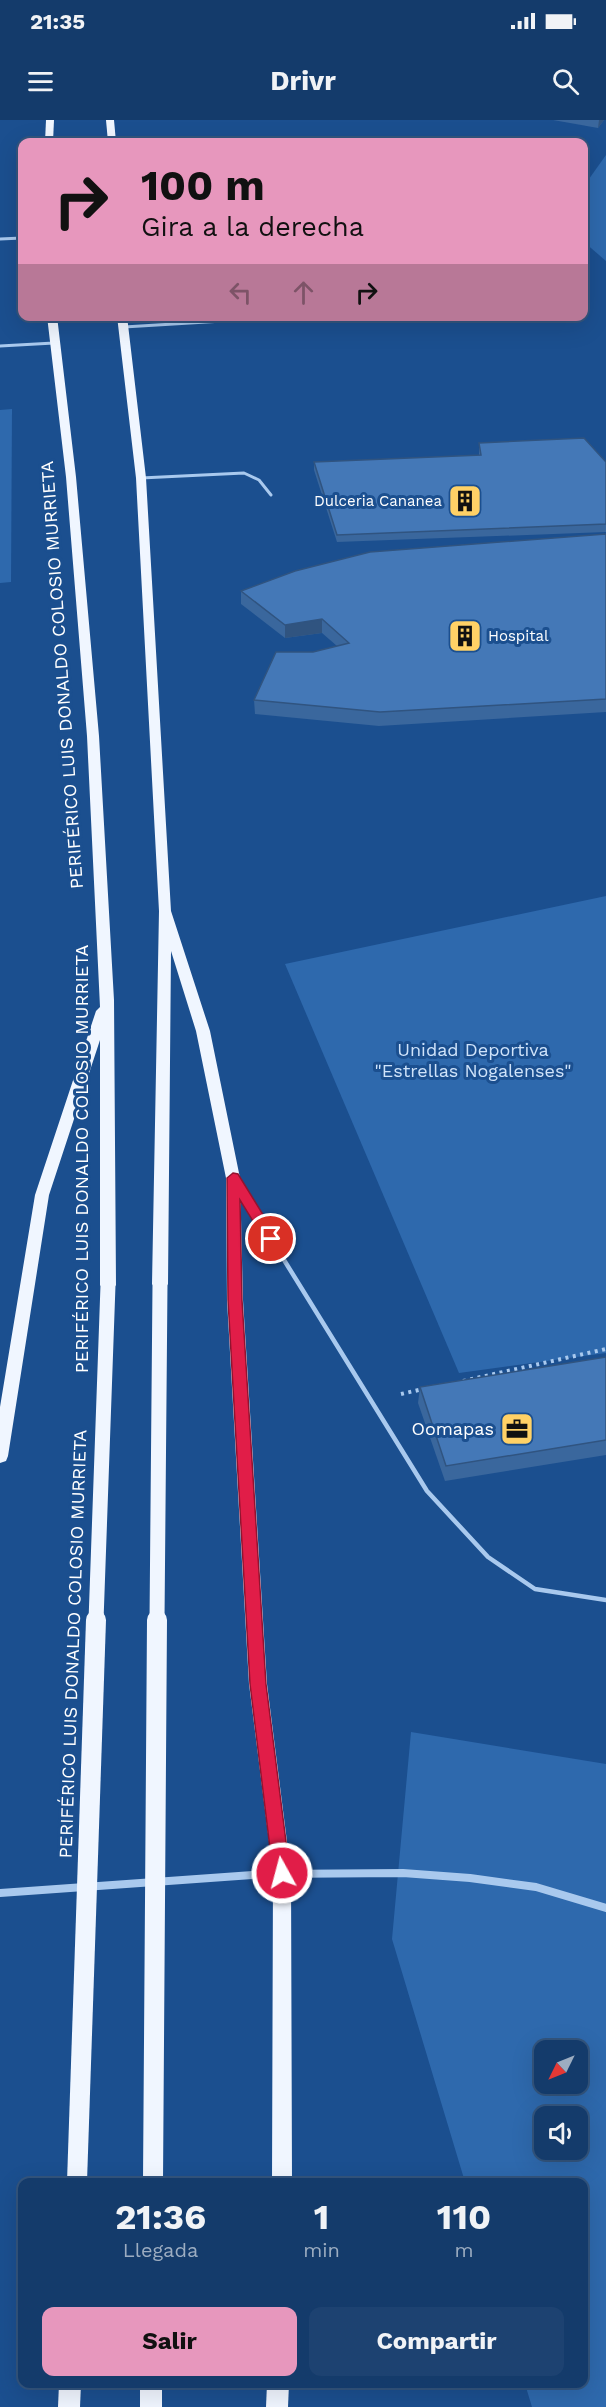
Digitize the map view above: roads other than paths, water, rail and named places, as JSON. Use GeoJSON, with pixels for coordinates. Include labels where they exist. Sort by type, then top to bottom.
{"type":"FeatureCollection","features":[{"type":"Feature","properties":{"kind":"main road"},"geometry":{"type":"LineString","coordinates":[[49,138],[50,120]]}},
{"type":"Feature","properties":{"kind":"main road"},"geometry":{"type":"LineString","coordinates":[[110,120],[112,138]]}},
{"type":"Feature","properties":{"kind":"main road","name":"PERIFÉRICO LUIS DONALDO COLOSIO MURRIETA"},"geometry":{"type":"LineString","coordinates":[[52,321],[71,477],[93,736],[107,1000],[108,1285],[77,2178]]}},
{"type":"Feature","properties":{"kind":"main road"},"geometry":{"type":"LineString","coordinates":[[122,322],[141,478],[165,911],[153,2178]]}},
{"type":"Feature","properties":{"kind":"main road"},"geometry":{"type":"LineString","coordinates":[[165,911],[203,1031],[233,1178],[235,1300],[258,1684],[282,1873],[282,2178]]}},
{"type":"Feature","properties":{"kind":"main road"},"geometry":{"type":"LineString","coordinates":[[0,1456],[42,1195],[107,1000]]}},
{"type":"Feature","properties":{"kind":"main road"},"geometry":{"type":"LineString","coordinates":[[69,2407],[70,2388]]}},
{"type":"Feature","properties":{"kind":"main road"},"geometry":{"type":"LineString","coordinates":[[151,2388],[151,2407]]}},
{"type":"Feature","properties":{"kind":"main road"},"geometry":{"type":"LineString","coordinates":[[277,2407],[278,2388]]}},
{"type":"Feature","properties":{"kind":"street"},"geometry":{"type":"LineString","coordinates":[[0,1893],[282,1873],[438,1874],[538,1887],[606,1908]]}},
{"type":"Feature","properties":{"kind":"lane"},"geometry":{"type":"LineString","coordinates":[[0,239],[18,238]]}},
{"type":"Feature","properties":{"kind":"lane"},"geometry":{"type":"LineString","coordinates":[[122,322],[152,321]]}},
{"type":"Feature","properties":{"kind":"lane"},"geometry":{"type":"LineString","coordinates":[[0,346],[54,343]]}},
{"type":"Feature","properties":{"kind":"lane"},"geometry":{"type":"LineString","coordinates":[[141,478],[244,473],[259,480],[271,495]]}},
{"type":"Feature","properties":{"kind":"lane"},"geometry":{"type":"LineString","coordinates":[[233,1178],[428,1491],[488,1557],[535,1589],[606,1600]]}},
{"type":"Feature","properties":{"kind":"place","name":"Dulceria Cananea"},"geometry":{"type":"Point","coordinates":[465,501]}},
{"type":"Feature","properties":{"kind":"place","name":"Hospital"},"geometry":{"type":"Point","coordinates":[465,636]}},
{"type":"Feature","properties":{"kind":"place","name":"Oomapas"},"geometry":{"type":"Point","coordinates":[517,1429]}},
{"type":"Feature","properties":{"kind":"park label","name":"Unidad Deportiva \"Estrellas Nogalenses\""},"geometry":{"type":"Point","coordinates":[473,1060]}}]}
